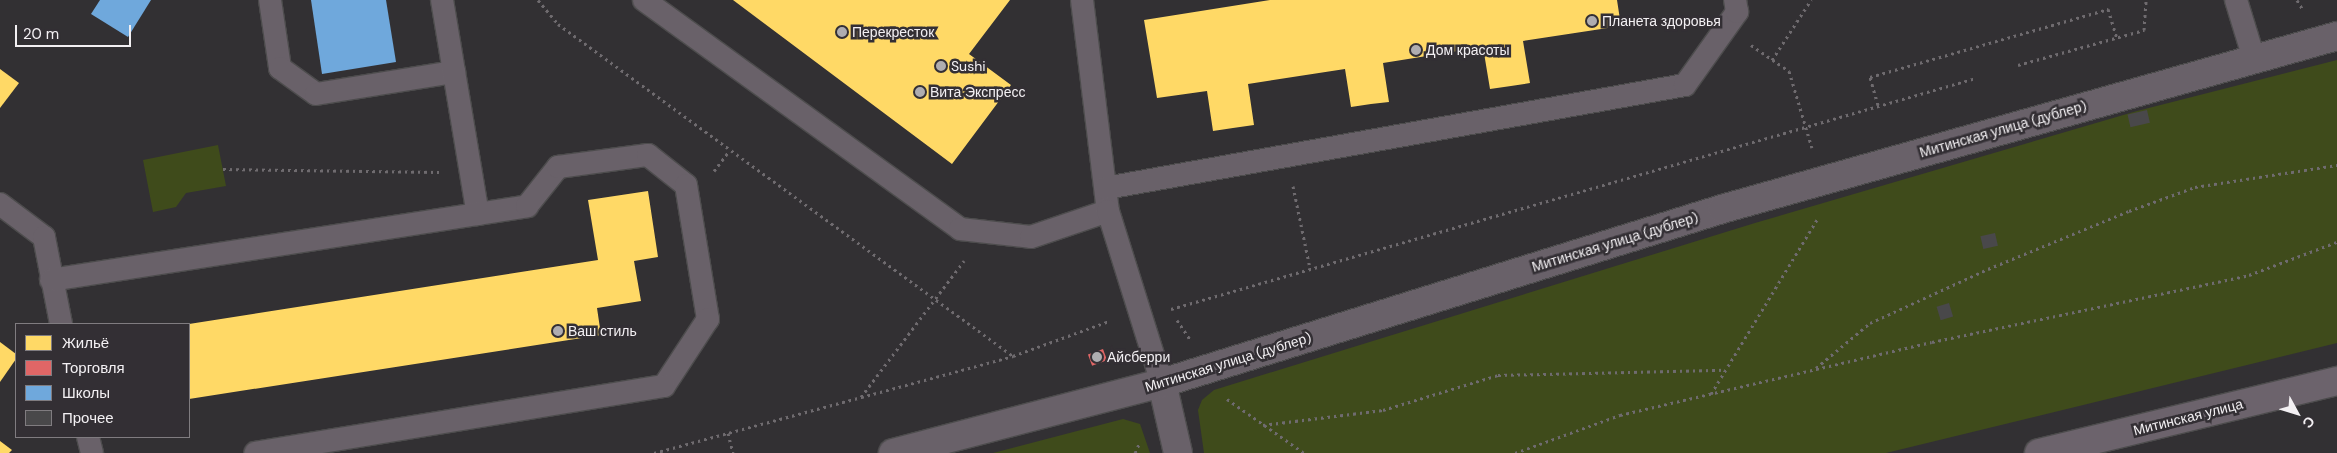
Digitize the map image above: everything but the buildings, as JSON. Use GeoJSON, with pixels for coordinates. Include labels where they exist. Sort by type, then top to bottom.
{"type":"FeatureCollection","features":[{"type":"Feature","properties":{"kind":"main road","name":"Митинская улица"},"geometry":{"type":"LineString","coordinates":[[2039,453],[2337,381]]}},
{"type":"Feature","properties":{"kind":"street","name":"Митинская улица (дублер)"},"geometry":{"type":"LineString","coordinates":[[893,453],[1162,383],[1722,209],[2337,36]]}},
{"type":"Feature","properties":{"kind":"street"},"geometry":{"type":"LineString","coordinates":[[1162,383],[1178,453]]}},
{"type":"Feature","properties":{"kind":"lane"},"geometry":{"type":"LineString","coordinates":[[270,0],[280,68],[316,94],[454,72]]}},
{"type":"Feature","properties":{"kind":"lane"},"geometry":{"type":"LineString","coordinates":[[442,0],[478,214]]}},
{"type":"Feature","properties":{"kind":"lane"},"geometry":{"type":"LineString","coordinates":[[644,0],[960,229],[1031,237],[1108,211]]}},
{"type":"Feature","properties":{"kind":"lane"},"geometry":{"type":"LineString","coordinates":[[1082,0],[1108,211],[1162,383]]}},
{"type":"Feature","properties":{"kind":"lane"},"geometry":{"type":"LineString","coordinates":[[1106,188],[1685,85],[1737,12],[1735,0]]}},
{"type":"Feature","properties":{"kind":"lane"},"geometry":{"type":"LineString","coordinates":[[2236,0],[2254,59]]}},
{"type":"Feature","properties":{"kind":"lane"},"geometry":{"type":"LineString","coordinates":[[51,280],[527,206],[558,167],[568,165],[648,155],[686,185],[708,319],[664,386],[255,453]]}},
{"type":"Feature","properties":{"kind":"lane"},"geometry":{"type":"LineString","coordinates":[[0,204],[44,237],[61,323]]}},
{"type":"Feature","properties":{"kind":"lane"},"geometry":{"type":"LineString","coordinates":[[88,438],[92,453]]}},
{"type":"Feature","properties":{"kind":"path"},"geometry":{"type":"LineString","coordinates":[[538,0],[558,24],[1013,356]]}},
{"type":"Feature","properties":{"kind":"path"},"geometry":{"type":"LineString","coordinates":[[1772,60],[1811,0]]}},
{"type":"Feature","properties":{"kind":"path"},"geometry":{"type":"LineString","coordinates":[[2018,66],[2144,30],[2146,0]]}},
{"type":"Feature","properties":{"kind":"path"},"geometry":{"type":"LineString","coordinates":[[1878,105],[1870,77],[2108,9],[2117,38]]}},
{"type":"Feature","properties":{"kind":"path"},"geometry":{"type":"LineString","coordinates":[[1726,27],[1789,72],[1815,156]]}},
{"type":"Feature","properties":{"kind":"path"},"geometry":{"type":"LineString","coordinates":[[654,453],[1013,356],[1139,310],[1170,309],[1976,78]]}},
{"type":"Feature","properties":{"kind":"path"},"geometry":{"type":"LineString","coordinates":[[1286,156],[1310,268]]}},
{"type":"Feature","properties":{"kind":"path"},"geometry":{"type":"LineString","coordinates":[[1816,368],[1870,324],[1988,269],[2129,211],[2195,187],[2337,165]]}},
{"type":"Feature","properties":{"kind":"path"},"geometry":{"type":"LineString","coordinates":[[223,169],[438,172],[470,168]]}},
{"type":"Feature","properties":{"kind":"path"},"geometry":{"type":"LineString","coordinates":[[1711,394],[1823,210]]}},
{"type":"Feature","properties":{"kind":"path"},"geometry":{"type":"LineString","coordinates":[[860,398],[986,232]]}},
{"type":"Feature","properties":{"kind":"path"},"geometry":{"type":"LineString","coordinates":[[1515,453],[1620,415],[1816,368],[2249,274],[2337,242]]}},
{"type":"Feature","properties":{"kind":"path"},"geometry":{"type":"LineString","coordinates":[[1170,309],[1191,340]]}},
{"type":"Feature","properties":{"kind":"path"},"geometry":{"type":"LineString","coordinates":[[1263,425],[1383,410],[1498,376],[1725,370]]}},
{"type":"Feature","properties":{"kind":"path"},"geometry":{"type":"LineString","coordinates":[[1220,394],[1304,453]]}},
{"type":"Feature","properties":{"kind":"path"},"geometry":{"type":"LineString","coordinates":[[728,433],[733,453]]}},
{"type":"Feature","properties":{"kind":"green space"},"geometry":{"type":"Polygon","coordinates":[[[2337,60],[2337,343],[1886,453],[1204,453],[1198,410],[1202,400],[1214,390],[1755,223],[2137,111],[2337,60]]]}},
{"type":"Feature","properties":{"kind":"green space"},"geometry":{"type":"Polygon","coordinates":[[[218,145],[226,186],[186,193],[176,207],[153,212],[143,160],[218,145]]]}},
{"type":"Feature","properties":{"kind":"green space"},"geometry":{"type":"Polygon","coordinates":[[[1123,419],[1140,424],[1150,453],[993,453],[1123,419]]]}},
{"type":"Feature","properties":{"kind":"place","name":"Планета здоровья"},"geometry":{"type":"Point","coordinates":[1592,21]}},
{"type":"Feature","properties":{"kind":"place","name":"Перекресток"},"geometry":{"type":"Point","coordinates":[842,32]}},
{"type":"Feature","properties":{"kind":"place","name":"Дом красоты"},"geometry":{"type":"Point","coordinates":[1416,50]}},
{"type":"Feature","properties":{"kind":"place","name":"Sushi"},"geometry":{"type":"Point","coordinates":[941,66]}},
{"type":"Feature","properties":{"kind":"place","name":"Вита Экспресс"},"geometry":{"type":"Point","coordinates":[920,92]}},
{"type":"Feature","properties":{"kind":"place","name":"Ваш стиль"},"geometry":{"type":"Point","coordinates":[558,331]}},
{"type":"Feature","properties":{"kind":"place","name":"Айсберри"},"geometry":{"type":"Point","coordinates":[1097,357]}}]}
